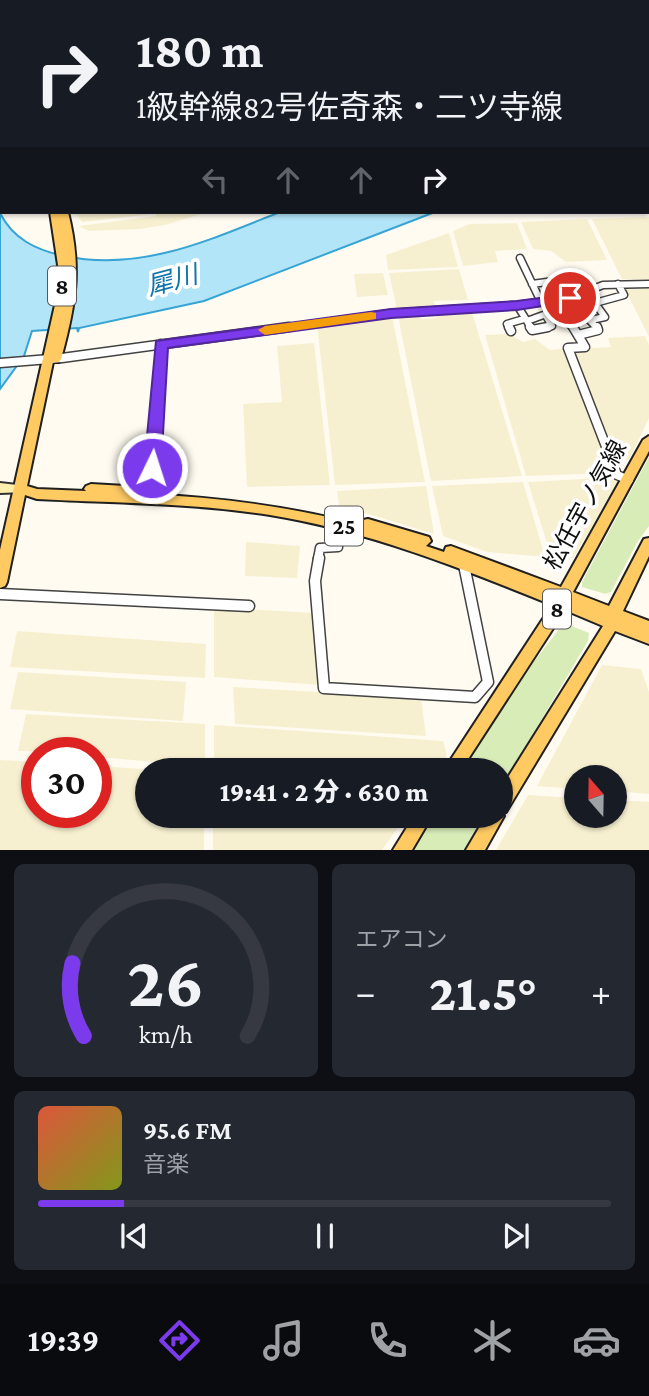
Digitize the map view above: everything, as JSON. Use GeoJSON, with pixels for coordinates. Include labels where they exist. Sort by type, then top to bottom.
{"type":"FeatureCollection","features":[{"type":"Feature","properties":{"kind":"main road","name":"8"},"geometry":{"type":"LineString","coordinates":[[0,582],[74,273],[56,214]]}},
{"type":"Feature","properties":{"kind":"main road","name":"8"},"geometry":{"type":"LineString","coordinates":[[63,214],[64,234]]}},
{"type":"Feature","properties":{"kind":"main road","name":"松任宇ノ気線"},"geometry":{"type":"LineString","coordinates":[[460,758],[562,599],[649,440]]}},
{"type":"Feature","properties":{"kind":"main road","name":"25"},"geometry":{"type":"LineString","coordinates":[[21,489],[39,486],[257,501],[343,517],[439,546],[562,599]]}},
{"type":"Feature","properties":{"kind":"main road","name":"25"},"geometry":{"type":"LineString","coordinates":[[21,489],[37,494],[241,507],[336,524],[464,565],[613,618],[649,627]]}},
{"type":"Feature","properties":{"kind":"main road","name":"8"},"geometry":{"type":"LineString","coordinates":[[513,784],[613,618],[649,543]]}},
{"type":"Feature","properties":{"kind":"main road","name":"25"},"geometry":{"type":"LineString","coordinates":[[613,618],[649,638]]}},
{"type":"Feature","properties":{"kind":"main road"},"geometry":{"type":"LineString","coordinates":[[402,850],[416,828]]}},
{"type":"Feature","properties":{"kind":"main road"},"geometry":{"type":"LineString","coordinates":[[475,850],[488,828]]}},
{"type":"Feature","properties":{"kind":"street"},"geometry":{"type":"LineString","coordinates":[[520,258],[544,302],[557,310],[585,347],[568,348],[617,475],[629,480]]}},
{"type":"Feature","properties":{"kind":"street"},"geometry":{"type":"LineString","coordinates":[[532,284],[569,279],[596,303],[605,317],[591,320]]}},
{"type":"Feature","properties":{"kind":"street"},"geometry":{"type":"LineString","coordinates":[[596,303],[626,299],[618,284]]}},
{"type":"Feature","properties":{"kind":"street"},"geometry":{"type":"LineString","coordinates":[[0,362],[52,359],[402,312],[544,302],[568,298],[603,285],[649,284]]}},
{"type":"Feature","properties":{"kind":"street"},"geometry":{"type":"LineString","coordinates":[[568,298],[598,330],[578,335]]}},
{"type":"Feature","properties":{"kind":"street"},"geometry":{"type":"LineString","coordinates":[[517,305],[534,333],[552,326],[545,314]]}},
{"type":"Feature","properties":{"kind":"street"},"geometry":{"type":"LineString","coordinates":[[511,331],[508,324],[557,310]]}},
{"type":"Feature","properties":{"kind":"street"},"geometry":{"type":"LineString","coordinates":[[151,493],[161,344]]}},
{"type":"Feature","properties":{"kind":"street"},"geometry":{"type":"LineString","coordinates":[[0,488],[21,489]]}},
{"type":"Feature","properties":{"kind":"street"},"geometry":{"type":"LineString","coordinates":[[336,524],[338,547],[320,548],[315,582],[324,688],[475,697],[488,682],[464,565]]}},
{"type":"Feature","properties":{"kind":"street"},"geometry":{"type":"LineString","coordinates":[[0,594],[248,606]]}},
{"type":"Feature","properties":{"kind":"shaded area"},"geometry":{"type":"Polygon","coordinates":[[[76,214],[152,214],[82,222],[76,214]]]}},
{"type":"Feature","properties":{"kind":"shaded area"},"geometry":{"type":"Polygon","coordinates":[[[201,214],[165,225],[139,229],[89,231],[79,226],[156,216],[201,214]]]}},
{"type":"Feature","properties":{"kind":"shaded area"},"geometry":{"type":"Polygon","coordinates":[[[649,217],[649,280],[622,279],[592,219],[649,217]]]}},
{"type":"Feature","properties":{"kind":"shaded area"},"geometry":{"type":"Polygon","coordinates":[[[587,219],[607,260],[566,262],[551,251],[533,249],[521,222],[587,219]]]}},
{"type":"Feature","properties":{"kind":"shaded area"},"geometry":{"type":"Polygon","coordinates":[[[517,223],[527,249],[495,251],[498,262],[463,266],[453,231],[470,224],[517,223]]]}},
{"type":"Feature","properties":{"kind":"shaded area"},"geometry":{"type":"Polygon","coordinates":[[[449,233],[458,267],[388,270],[386,255],[449,233]]]}},
{"type":"Feature","properties":{"kind":"shaded area"},"geometry":{"type":"Polygon","coordinates":[[[459,269],[468,300],[434,301],[435,306],[397,310],[389,273],[459,269]]]}},
{"type":"Feature","properties":{"kind":"shaded area"},"geometry":{"type":"Polygon","coordinates":[[[383,273],[388,295],[357,297],[354,274],[383,273]]]}},
{"type":"Feature","properties":{"kind":"shaded area"},"geometry":{"type":"Polygon","coordinates":[[[623,285],[649,286],[649,337],[623,285]]]}},
{"type":"Feature","properties":{"kind":"shaded area"},"geometry":{"type":"Polygon","coordinates":[[[471,309],[522,476],[431,481],[398,316],[419,314],[421,319],[437,318],[435,312],[471,309]]]}},
{"type":"Feature","properties":{"kind":"shaded area"},"geometry":{"type":"Polygon","coordinates":[[[392,316],[425,482],[335,485],[317,325],[392,316]]]}},
{"type":"Feature","properties":{"kind":"shaded area"},"geometry":{"type":"Polygon","coordinates":[[[509,334],[523,342],[535,339],[550,350],[566,348],[613,473],[526,476],[485,335],[509,334]]]}},
{"type":"Feature","properties":{"kind":"shaded area"},"geometry":{"type":"Polygon","coordinates":[[[645,336],[649,345],[649,418],[629,460],[617,460],[573,349],[611,347],[608,338],[645,336]]]}},
{"type":"Feature","properties":{"kind":"shaded area"},"geometry":{"type":"Polygon","coordinates":[[[314,343],[330,485],[247,487],[243,404],[282,402],[277,346],[314,343]]]}},
{"type":"Feature","properties":{"kind":"shaded area"},"geometry":{"type":"Polygon","coordinates":[[[619,477],[620,480],[573,558],[551,556],[528,482],[619,477]]]}},
{"type":"Feature","properties":{"kind":"shaded area"},"geometry":{"type":"Polygon","coordinates":[[[523,482],[545,557],[487,552],[443,536],[432,486],[523,482]]]}},
{"type":"Feature","properties":{"kind":"shaded area"},"geometry":{"type":"Polygon","coordinates":[[[426,486],[434,534],[339,505],[337,491],[426,486]]]}},
{"type":"Feature","properties":{"kind":"shaded area"},"geometry":{"type":"Polygon","coordinates":[[[246,542],[300,546],[297,578],[245,576],[246,542]]]}},
{"type":"Feature","properties":{"kind":"shaded area"},"geometry":{"type":"Polygon","coordinates":[[[214,607],[314,613],[320,685],[214,677],[214,607]]]}},
{"type":"Feature","properties":{"kind":"shaded area"},"geometry":{"type":"Polygon","coordinates":[[[17,631],[206,644],[205,678],[10,667],[17,631]]]}},
{"type":"Feature","properties":{"kind":"shaded area"},"geometry":{"type":"Polygon","coordinates":[[[602,665],[641,669],[649,692],[649,794],[627,792],[627,765],[564,765],[564,788],[537,786],[602,665]]]}},
{"type":"Feature","properties":{"kind":"shaded area"},"geometry":{"type":"Polygon","coordinates":[[[18,672],[186,682],[183,721],[10,709],[18,672]]]}},
{"type":"Feature","properties":{"kind":"shaded area"},"geometry":{"type":"Polygon","coordinates":[[[233,687],[421,698],[426,736],[235,724],[233,687]]]}},
{"type":"Feature","properties":{"kind":"shaded area"},"geometry":{"type":"Polygon","coordinates":[[[26,714],[205,724],[205,758],[112,758],[112,737],[21,737],[26,714]]]}},
{"type":"Feature","properties":{"kind":"shaded area"},"geometry":{"type":"Polygon","coordinates":[[[214,725],[443,741],[447,755],[445,758],[214,758],[214,725]]]}},
{"type":"Feature","properties":{"kind":"shaded area"},"geometry":{"type":"Polygon","coordinates":[[[0,760],[21,761],[21,828],[112,828],[112,767],[135,768],[135,828],[204,828],[204,850],[0,850],[0,760]]]}},
{"type":"Feature","properties":{"kind":"shaded area"},"geometry":{"type":"Polygon","coordinates":[[[528,795],[564,797],[564,828],[627,828],[627,801],[649,802],[649,850],[496,850],[509,828],[513,828],[513,821],[528,795]]]}},
{"type":"Feature","properties":{"kind":"shaded area"},"geometry":{"type":"Polygon","coordinates":[[[213,828],[398,828],[382,850],[213,850],[213,828]]]}},
{"type":"Feature","properties":{"kind":"green space"},"geometry":{"type":"Polygon","coordinates":[[[649,457],[649,526],[611,592],[605,594],[582,587],[582,582],[649,457]]]}},
{"type":"Feature","properties":{"kind":"green space"},"geometry":{"type":"Polygon","coordinates":[[[564,623],[589,633],[588,641],[513,768],[513,758],[469,758],[514,687],[564,623]]]}},
{"type":"Feature","properties":{"kind":"green space"},"geometry":{"type":"Polygon","coordinates":[[[424,828],[477,828],[464,850],[409,850],[424,828]]]}},
{"type":"Feature","properties":{"kind":"water","name":"犀川"},"geometry":{"type":"Polygon","coordinates":[[[0,214],[26,242],[64,256],[93,260],[148,256],[227,233],[275,214],[430,214],[204,301],[79,328],[78,332],[77,328],[32,331],[24,356],[0,389],[0,214]]]}},
{"type":"Feature","properties":{"kind":"slow traffic"},"geometry":{"type":"LineString","coordinates":[[265,330],[371,316]]}},
{"type":"Feature","properties":{"kind":"route"},"geometry":{"type":"LineString","coordinates":[[152,468],[161,344],[391,313],[517,305],[570,298]]}}]}
